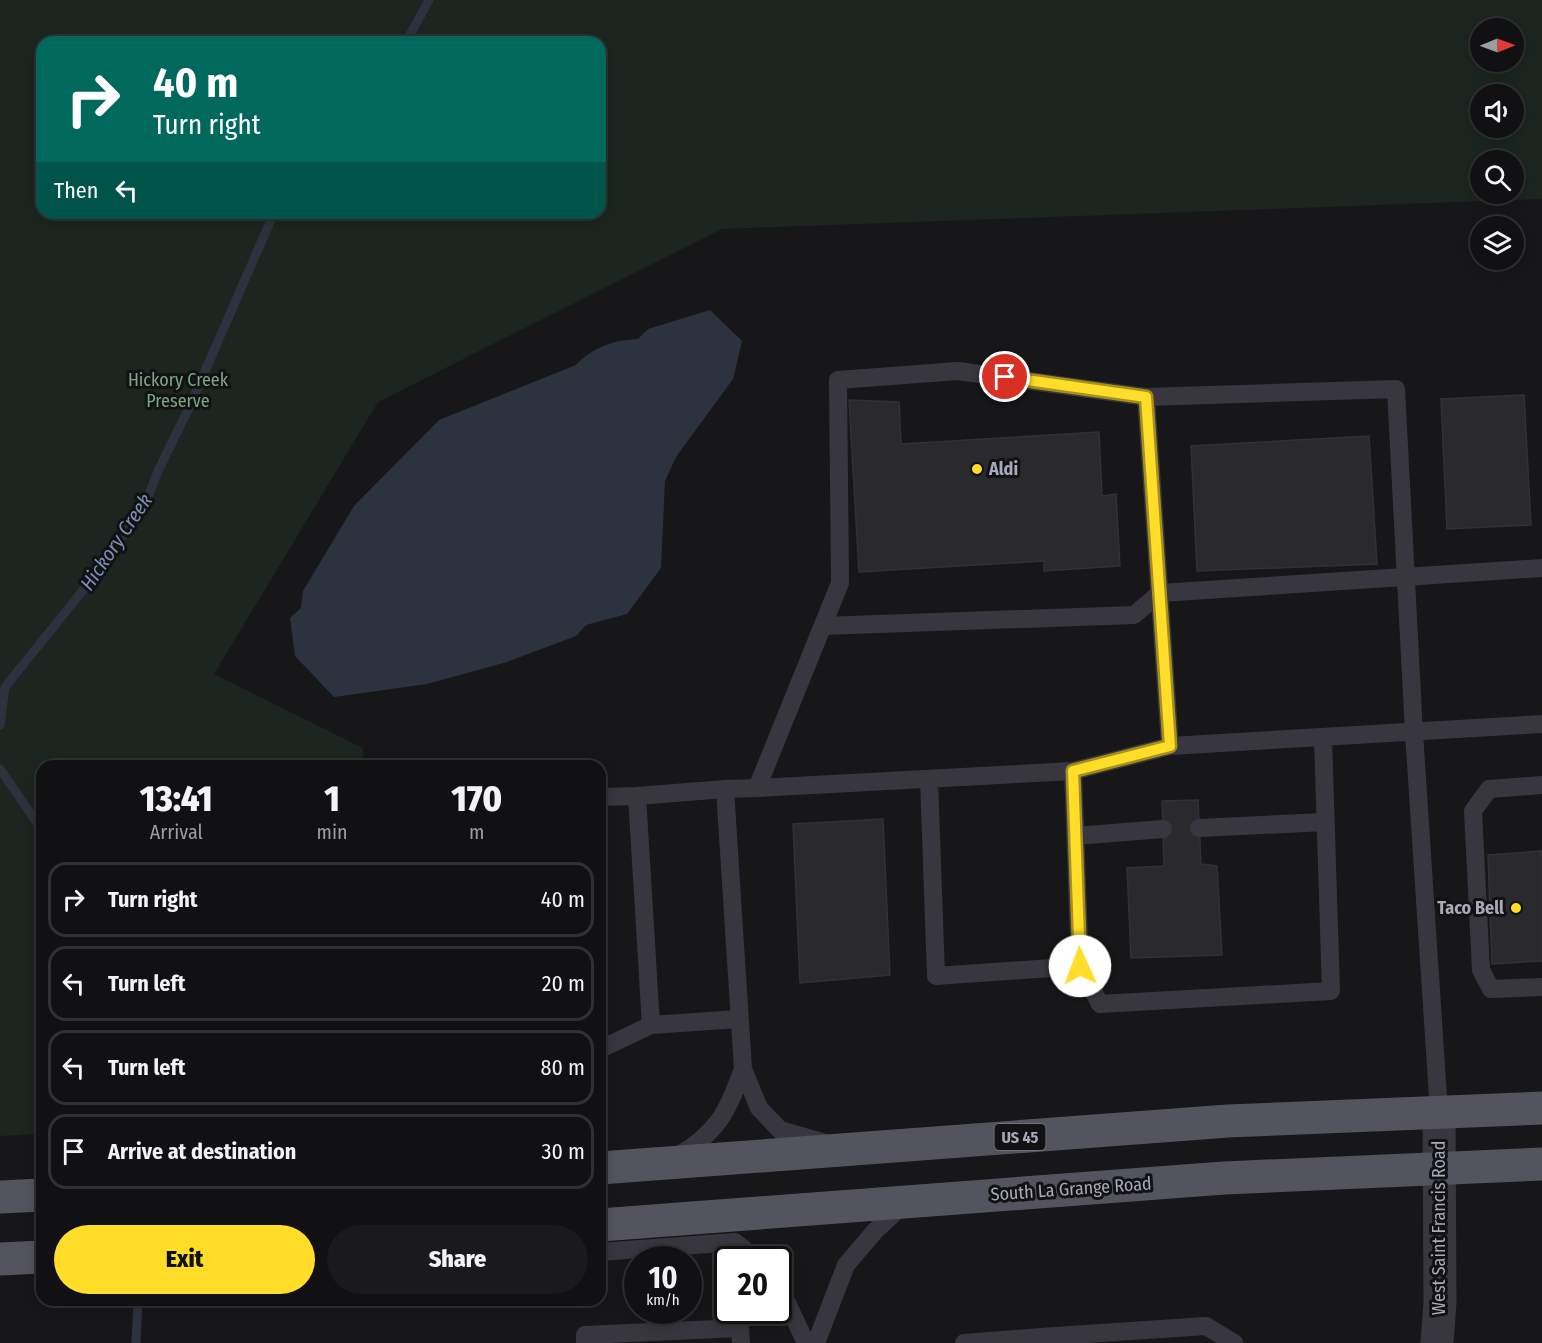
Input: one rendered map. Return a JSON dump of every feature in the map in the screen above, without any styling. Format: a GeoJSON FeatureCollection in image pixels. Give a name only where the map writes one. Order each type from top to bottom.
{"type":"FeatureCollection","features":[{"type":"Feature","properties":{"kind":"main road","name":"US 45"},"geometry":{"type":"LineString","coordinates":[[606,1168],[1227,1121],[1542,1107]]}},
{"type":"Feature","properties":{"kind":"main road","name":"South La Grange Road"},"geometry":{"type":"LineString","coordinates":[[606,1226],[1224,1178],[1542,1164]]}},
{"type":"Feature","properties":{"kind":"main road"},"geometry":{"type":"LineString","coordinates":[[0,1197],[36,1195]]}},
{"type":"Feature","properties":{"kind":"main road"},"geometry":{"type":"LineString","coordinates":[[0,1258],[36,1257]]}},
{"type":"Feature","properties":{"kind":"street","name":"West Saint Francis Road"},"geometry":{"type":"LineString","coordinates":[[1437,1343],[1440,1302],[1439,1112]]}},
{"type":"Feature","properties":{"kind":"lane"},"geometry":{"type":"LineString","coordinates":[[757,788],[840,583],[838,380],[958,371],[1146,397],[1396,389],[1414,733],[1439,1112]]}},
{"type":"Feature","properties":{"kind":"lane"},"geometry":{"type":"LineString","coordinates":[[1146,397],[1170,746]]}},
{"type":"Feature","properties":{"kind":"lane"},"geometry":{"type":"LineString","coordinates":[[823,626],[1134,615],[1160,593],[1542,568]]}},
{"type":"Feature","properties":{"kind":"lane"},"geometry":{"type":"LineString","coordinates":[[606,797],[1073,771],[1170,746],[1323,739],[1542,724]]}},
{"type":"Feature","properties":{"kind":"lane"},"geometry":{"type":"LineString","coordinates":[[1073,771],[1080,966],[1100,1004],[1331,991],[1323,739]]}},
{"type":"Feature","properties":{"kind":"lane"},"geometry":{"type":"LineString","coordinates":[[929,779],[936,976],[1080,966]]}},
{"type":"Feature","properties":{"kind":"lane"},"geometry":{"type":"LineString","coordinates":[[1542,785],[1489,789],[1473,812],[1481,970],[1491,989],[1542,987]]}},
{"type":"Feature","properties":{"kind":"lane"},"geometry":{"type":"LineString","coordinates":[[725,789],[743,1069],[759,1108],[780,1130],[848,1150]]}},
{"type":"Feature","properties":{"kind":"lane"},"geometry":{"type":"LineString","coordinates":[[637,796],[651,1025]]}},
{"type":"Feature","properties":{"kind":"lane"},"geometry":{"type":"LineString","coordinates":[[1199,828],[1326,822]]}},
{"type":"Feature","properties":{"kind":"lane"},"geometry":{"type":"LineString","coordinates":[[1075,836],[1163,829]]}},
{"type":"Feature","properties":{"kind":"lane"},"geometry":{"type":"LineString","coordinates":[[606,1046],[651,1025],[738,1018]]}},
{"type":"Feature","properties":{"kind":"lane"},"geometry":{"type":"LineString","coordinates":[[666,1163],[703,1141],[726,1112],[743,1069]]}},
{"type":"Feature","properties":{"kind":"lane"},"geometry":{"type":"LineString","coordinates":[[816,1343],[846,1265],[875,1231],[907,1202]]}},
{"type":"Feature","properties":{"kind":"lane"},"geometry":{"type":"LineString","coordinates":[[606,1252],[735,1242],[740,1246]]}},
{"type":"Feature","properties":{"kind":"lane"},"geometry":{"type":"LineString","coordinates":[[792,1314],[806,1343]]}},
{"type":"Feature","properties":{"kind":"lane"},"geometry":{"type":"LineString","coordinates":[[964,1343],[1046,1340],[1206,1326],[1234,1343]]}},
{"type":"Feature","properties":{"kind":"lane"},"geometry":{"type":"LineString","coordinates":[[585,1343],[585,1335],[740,1328],[741,1343]]}},
{"type":"Feature","properties":{"kind":"green space","name":"Hickory Creek Preserve"},"geometry":{"type":"Polygon","coordinates":[[[0,0],[1542,0],[1542,199],[1524,200],[1524,150],[1470,150],[1470,202],[722,229],[378,402],[214,674],[363,748],[364,760],[36,760],[36,1134],[0,1136],[0,0]]]}},
{"type":"Feature","properties":{"kind":"water"},"geometry":{"type":"Polygon","coordinates":[[[710,310],[742,341],[733,379],[676,457],[665,481],[661,568],[627,614],[586,625],[576,636],[507,662],[427,684],[334,697],[295,656],[290,618],[301,608],[303,591],[354,506],[439,420],[576,365],[589,353],[604,346],[638,339],[648,329],[710,310]]]}},
{"type":"Feature","properties":{"kind":"building"},"geometry":{"type":"Polygon","coordinates":[[[1524,395],[1531,525],[1447,529],[1441,399],[1524,395]]]}},
{"type":"Feature","properties":{"kind":"building","name":"Aldi"},"geometry":{"type":"Polygon","coordinates":[[[849,400],[899,402],[901,444],[1099,432],[1102,496],[1116,494],[1120,566],[1044,571],[1044,561],[859,572],[849,400]]]}},
{"type":"Feature","properties":{"kind":"building"},"geometry":{"type":"Polygon","coordinates":[[[1369,436],[1377,564],[1197,571],[1191,446],[1369,436]]]}},
{"type":"Feature","properties":{"kind":"building"},"geometry":{"type":"Polygon","coordinates":[[[1198,800],[1201,864],[1217,866],[1222,955],[1131,958],[1127,868],[1164,866],[1162,801],[1198,800]]]}},
{"type":"Feature","properties":{"kind":"building"},"geometry":{"type":"Polygon","coordinates":[[[883,819],[890,975],[800,983],[793,824],[883,819]]]}},
{"type":"Feature","properties":{"kind":"building","name":"Taco Bell"},"geometry":{"type":"Polygon","coordinates":[[[1542,851],[1542,961],[1492,964],[1488,855],[1542,851]]]}},
{"type":"Feature","properties":{"kind":"waterway","name":"Hickory Creek"},"geometry":{"type":"LineString","coordinates":[[409,36],[429,0]]}},
{"type":"Feature","properties":{"kind":"waterway","name":"Hickory Creek"},"geometry":{"type":"LineString","coordinates":[[0,725],[5,687],[92,579],[146,502],[271,219]]}},
{"type":"Feature","properties":{"kind":"waterway","name":"Hickory Creek"},"geometry":{"type":"LineString","coordinates":[[0,769],[36,821]]}},
{"type":"Feature","properties":{"kind":"waterway","name":"Hickory Creek"},"geometry":{"type":"LineString","coordinates":[[136,1343],[138,1306]]}},
{"type":"Feature","properties":{"kind":"place","name":"Aldi"},"geometry":{"type":"Point","coordinates":[977,469]}},
{"type":"Feature","properties":{"kind":"place","name":"Taco Bell"},"geometry":{"type":"Point","coordinates":[1516,908]}},
{"type":"Feature","properties":{"kind":"route"},"geometry":{"type":"LineString","coordinates":[[1005,377],[1146,397],[1170,746],[1073,771],[1080,966]]}}]}
